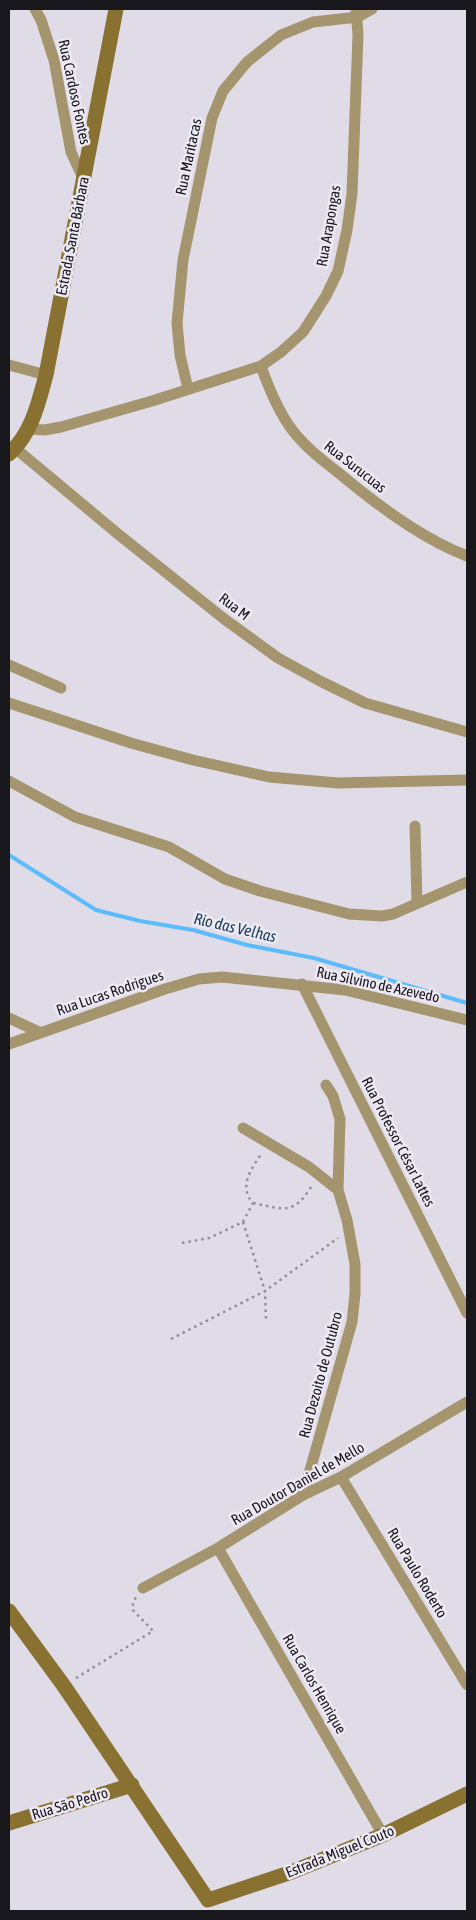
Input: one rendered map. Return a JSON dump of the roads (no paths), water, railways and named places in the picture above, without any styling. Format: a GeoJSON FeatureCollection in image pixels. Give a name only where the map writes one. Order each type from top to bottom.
{"type":"FeatureCollection","features":[{"type":"Feature","properties":{"kind":"street","name":"Rua Cardoso Fontes"},"geometry":{"type":"LineString","coordinates":[[35,9],[42,20],[54,60],[71,152],[84,180]]}},
{"type":"Feature","properties":{"kind":"street","name":"Estrada Santa Bárbara"},"geometry":{"type":"LineString","coordinates":[[12,451],[29,429],[46,375],[116,9]]}},
{"type":"Feature","properties":{"kind":"street"},"geometry":{"type":"LineString","coordinates":[[357,13],[372,9]]}},
{"type":"Feature","properties":{"kind":"street","name":"Rua Arapongas"},"geometry":{"type":"LineString","coordinates":[[29,429],[45,430],[61,427],[152,401],[261,366],[281,352],[303,332],[326,296],[338,271],[352,194],[357,13]]}},
{"type":"Feature","properties":{"kind":"street","name":"Rua Maritacas"},"geometry":{"type":"LineString","coordinates":[[188,389],[180,355],[177,323],[183,260],[212,118],[223,91],[247,62],[281,35],[313,22],[357,13]]}},
{"type":"Feature","properties":{"kind":"street"},"geometry":{"type":"LineString","coordinates":[[9,365],[46,375]]}},
{"type":"Feature","properties":{"kind":"street","name":"Rua Surucuas"},"geometry":{"type":"LineString","coordinates":[[261,366],[274,400],[289,426],[313,453],[368,498],[431,539],[467,556]]}},
{"type":"Feature","properties":{"kind":"street","name":"Rua M"},"geometry":{"type":"LineString","coordinates":[[12,451],[193,594],[278,658],[320,682],[365,702],[467,732]]}},
{"type":"Feature","properties":{"kind":"street"},"geometry":{"type":"LineString","coordinates":[[9,665],[61,688]]}},
{"type":"Feature","properties":{"kind":"street"},"geometry":{"type":"LineString","coordinates":[[9,702],[193,760],[269,777],[338,783],[467,780]]}},
{"type":"Feature","properties":{"kind":"street"},"geometry":{"type":"LineString","coordinates":[[9,781],[76,817],[169,847],[225,879],[260,891],[349,914],[370,916],[393,914],[467,882]]}},
{"type":"Feature","properties":{"kind":"street"},"geometry":{"type":"LineString","coordinates":[[415,826],[417,903]]}},
{"type":"Feature","properties":{"kind":"street","name":"Rua Silvino de Azevedo"},"geometry":{"type":"LineString","coordinates":[[222,976],[345,990],[467,1020]]}},
{"type":"Feature","properties":{"kind":"street","name":"Rua Lucas Rodrigues"},"geometry":{"type":"LineString","coordinates":[[9,1044],[166,989],[222,976]]}},
{"type":"Feature","properties":{"kind":"street","name":"Rua Professor César Lattes"},"geometry":{"type":"LineString","coordinates":[[302,984],[467,1313]]}},
{"type":"Feature","properties":{"kind":"street"},"geometry":{"type":"LineString","coordinates":[[9,1018],[39,1032]]}},
{"type":"Feature","properties":{"kind":"street","name":"Rua Dezoito de Outubro"},"geometry":{"type":"LineString","coordinates":[[303,1495],[352,1322],[355,1294],[355,1264],[350,1230],[338,1190],[340,1119],[333,1096],[326,1085]]}},
{"type":"Feature","properties":{"kind":"street"},"geometry":{"type":"LineString","coordinates":[[243,1128],[319,1174],[338,1190]]}},
{"type":"Feature","properties":{"kind":"street","name":"Rua Doutor Daniel de Mello"},"geometry":{"type":"LineString","coordinates":[[143,1588],[218,1548],[303,1495],[341,1477],[467,1402]]}},
{"type":"Feature","properties":{"kind":"street","name":"Rua Paulo Roderto"},"geometry":{"type":"LineString","coordinates":[[341,1477],[467,1685]]}},
{"type":"Feature","properties":{"kind":"street","name":"Rua Carlos Henrique"},"geometry":{"type":"LineString","coordinates":[[218,1548],[383,1835]]}},
{"type":"Feature","properties":{"kind":"street"},"geometry":{"type":"LineString","coordinates":[[9,1610],[132,1785],[210,1906]]}},
{"type":"Feature","properties":{"kind":"street","name":"Rua São Pedro"},"geometry":{"type":"LineString","coordinates":[[9,1823],[132,1785]]}},
{"type":"Feature","properties":{"kind":"street","name":"Estrada Miguel Couto"},"geometry":{"type":"LineString","coordinates":[[210,1906],[383,1835],[467,1794]]}},
{"type":"Feature","properties":{"kind":"waterway","name":"Rio das Velhas"},"geometry":{"type":"LineString","coordinates":[[9,855],[96,910],[140,921],[193,930],[247,945],[314,958],[467,1003]]}}]}
